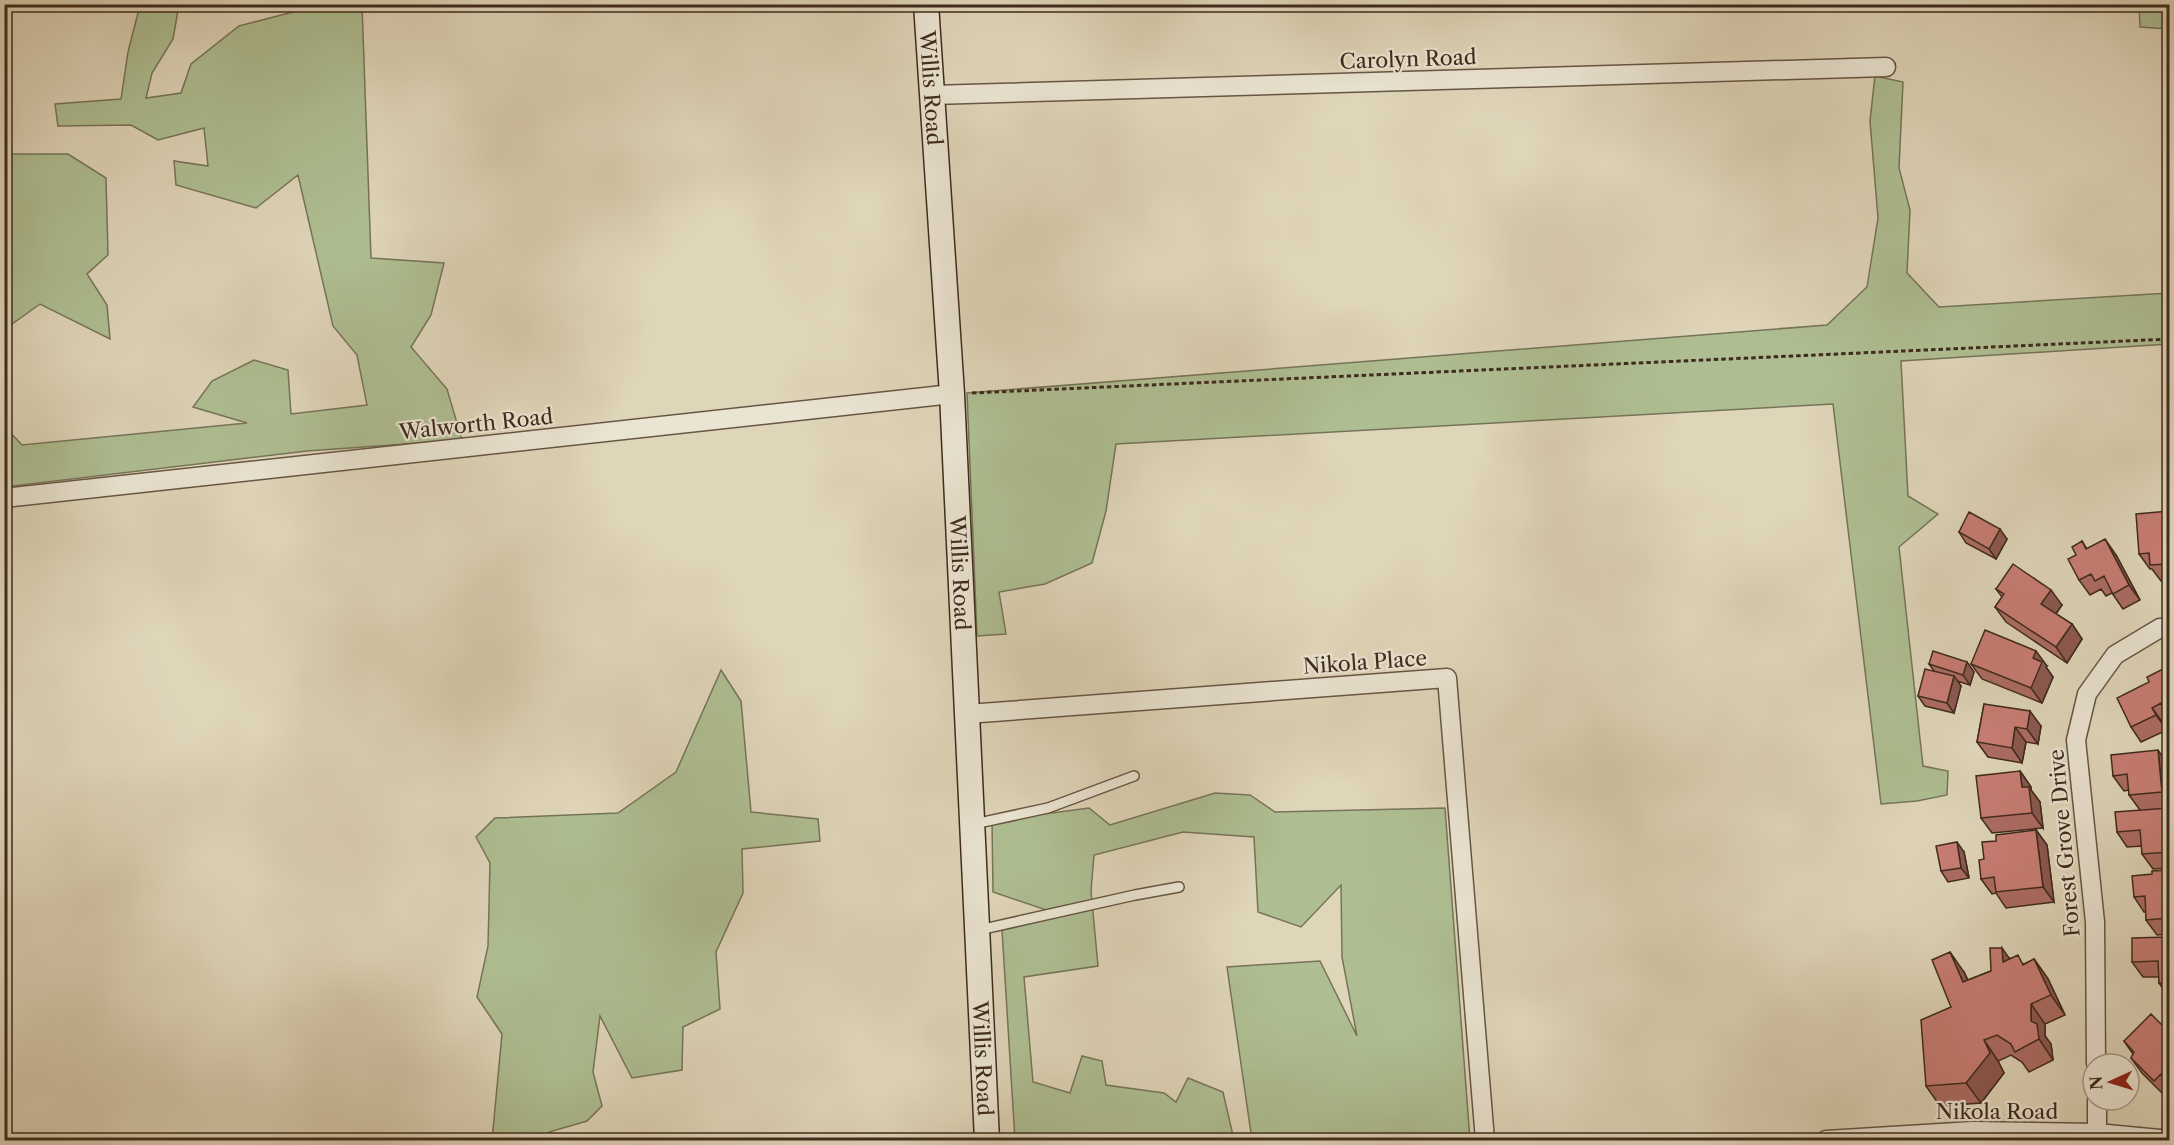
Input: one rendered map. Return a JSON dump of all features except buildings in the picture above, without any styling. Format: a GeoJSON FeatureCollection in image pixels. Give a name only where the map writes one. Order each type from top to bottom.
{"type":"FeatureCollection","features":[{"type":"Feature","properties":{"kind":"street","name":"Willis Road"},"geometry":{"type":"LineString","coordinates":[[926,4],[952,394],[987,1140]]}},
{"type":"Feature","properties":{"kind":"street","name":"Carolyn Road"},"geometry":{"type":"LineString","coordinates":[[932,95],[1886,67]]}},
{"type":"Feature","properties":{"kind":"street","name":"Walworth Road"},"geometry":{"type":"LineString","coordinates":[[4,498],[952,394]]}},
{"type":"Feature","properties":{"kind":"street","name":"Forest Grove Drive"},"geometry":{"type":"LineString","coordinates":[[2096,1052],[2096,922],[2076,740],[2087,694],[2115,655],[2160,628],[2169,628]]}},
{"type":"Feature","properties":{"kind":"street","name":"Nikola Place"},"geometry":{"type":"LineString","coordinates":[[967,714],[1447,678],[1485,1140]]}},
{"type":"Feature","properties":{"kind":"street"},"geometry":{"type":"LineString","coordinates":[[2097,1112],[2097,1137]]}},
{"type":"Feature","properties":{"kind":"street","name":"Nikola Road"},"geometry":{"type":"LineString","coordinates":[[1826,1140],[1973,1131],[2169,1140]]}},
{"type":"Feature","properties":{"kind":"lane"},"geometry":{"type":"LineString","coordinates":[[972,824],[1048,808],[1134,776]]}},
{"type":"Feature","properties":{"kind":"lane"},"geometry":{"type":"LineString","coordinates":[[977,930],[1135,894],[1179,888]]}},
{"type":"Feature","properties":{"kind":"path"},"geometry":{"type":"LineString","coordinates":[[952,394],[2169,339]]}},
{"type":"Feature","properties":{"kind":"green space"},"geometry":{"type":"Polygon","coordinates":[[[140,5],[179,5],[173,39],[152,73],[146,98],[181,93],[191,64],[239,26],[293,12],[292,5],[362,5],[371,258],[444,263],[431,315],[411,347],[447,389],[462,440],[307,451],[5,487],[4,426],[22,445],[247,423],[193,407],[212,381],[254,360],[288,370],[291,414],[367,405],[357,355],[333,326],[298,175],[256,208],[176,185],[174,161],[208,166],[204,128],[158,140],[131,125],[58,126],[55,104],[121,99],[128,52],[140,5]]]}},
{"type":"Feature","properties":{"kind":"green space"},"geometry":{"type":"Polygon","coordinates":[[[2139,5],[2169,5],[2169,29],[2140,27],[2139,5]]]}},
{"type":"Feature","properties":{"kind":"green space"},"geometry":{"type":"Polygon","coordinates":[[[1875,76],[1903,82],[1899,168],[1910,210],[1907,273],[1939,307],[2169,293],[2169,344],[1901,361],[1908,496],[1938,514],[1899,547],[1923,766],[1948,771],[1947,795],[1917,801],[1881,804],[1833,404],[1116,444],[1106,511],[1092,563],[1045,584],[999,592],[1006,634],[977,636],[967,393],[1827,325],[1867,287],[1878,218],[1870,121],[1875,76]]]}},
{"type":"Feature","properties":{"kind":"green space"},"geometry":{"type":"Polygon","coordinates":[[[5,154],[68,154],[106,178],[108,255],[87,274],[107,305],[110,339],[40,304],[5,329],[5,154]]]}},
{"type":"Feature","properties":{"kind":"green space"},"geometry":{"type":"Polygon","coordinates":[[[721,670],[741,701],[751,812],[818,819],[820,841],[742,849],[743,893],[716,952],[720,1009],[683,1027],[682,1070],[632,1078],[600,1016],[593,1072],[602,1106],[587,1121],[549,1132],[547,1140],[492,1140],[502,1034],[477,997],[488,946],[490,863],[476,837],[495,818],[618,813],[676,772],[721,670]]]}},
{"type":"Feature","properties":{"kind":"green space"},"geometry":{"type":"Polygon","coordinates":[[[1215,793],[1250,795],[1275,812],[1445,808],[1470,1140],[1252,1140],[1227,967],[1320,961],[1357,1036],[1342,957],[1341,885],[1301,927],[1258,912],[1254,837],[1183,832],[1094,855],[1091,891],[1098,966],[1024,977],[1033,1082],[1070,1093],[1082,1056],[1102,1061],[1106,1085],[1164,1093],[1176,1102],[1188,1078],[1223,1092],[1234,1140],[1015,1140],[1002,930],[1058,914],[993,892],[992,821],[1089,808],[1110,825],[1215,793]]]}}]}
